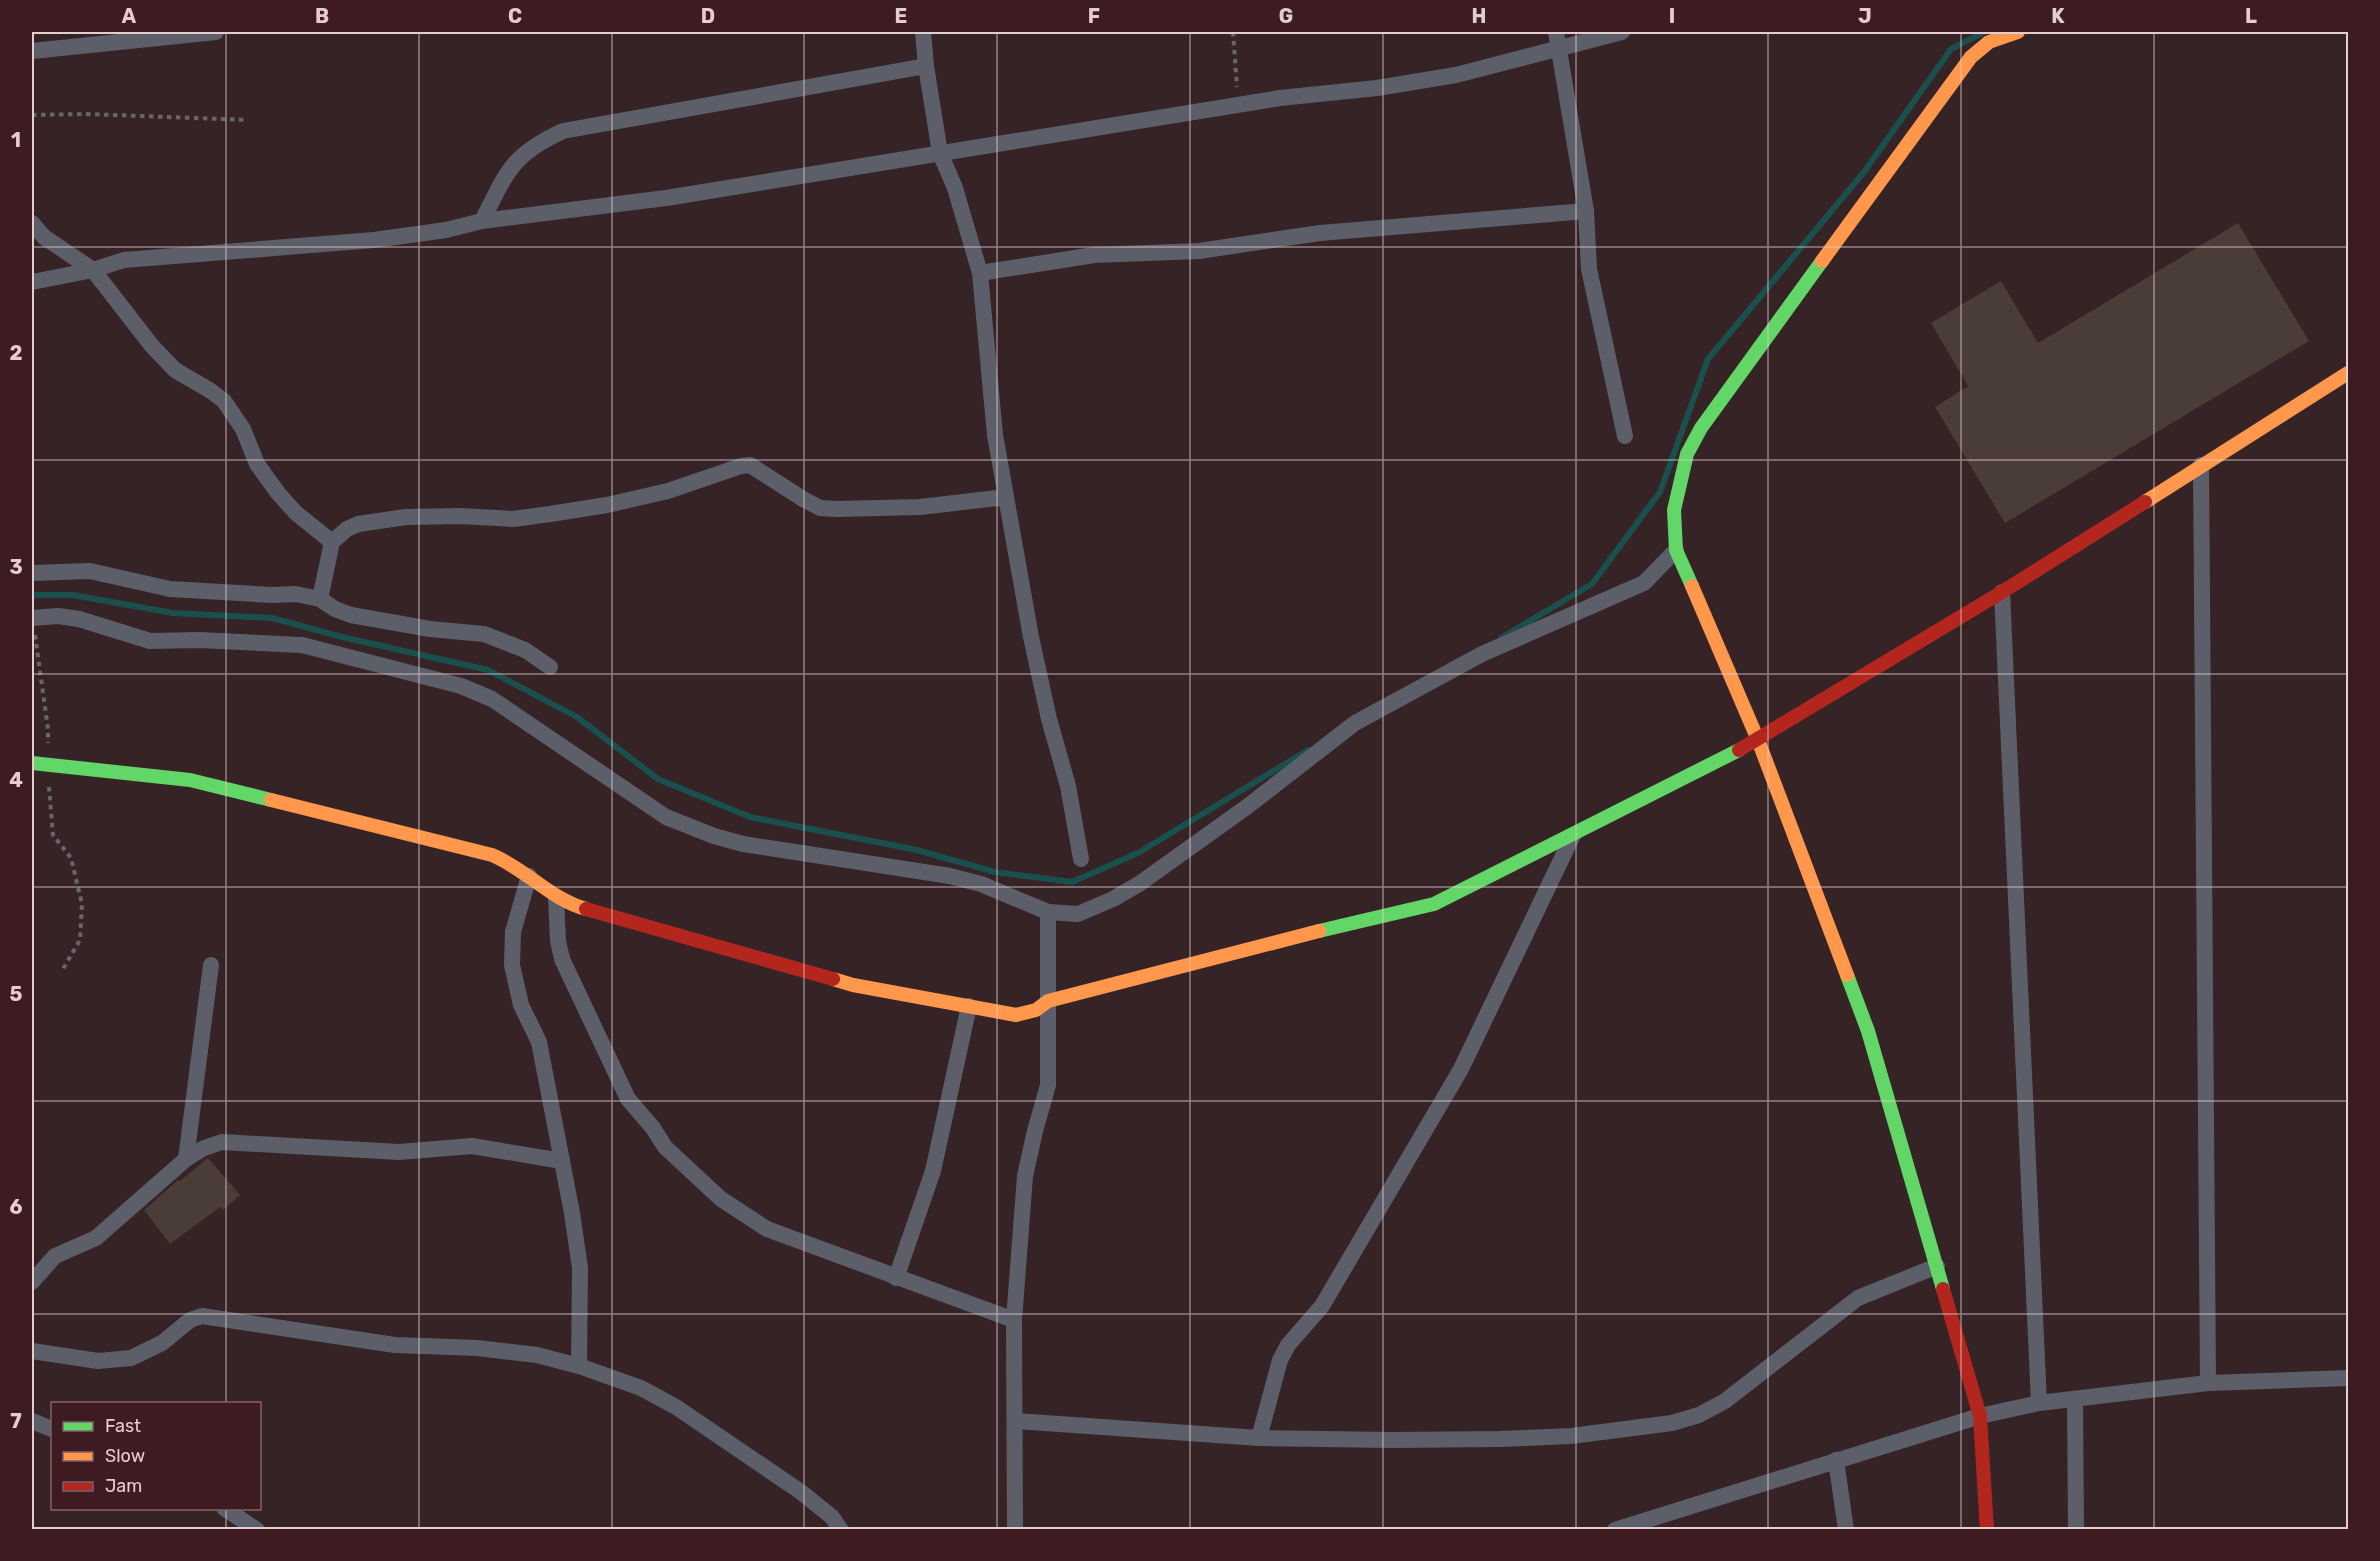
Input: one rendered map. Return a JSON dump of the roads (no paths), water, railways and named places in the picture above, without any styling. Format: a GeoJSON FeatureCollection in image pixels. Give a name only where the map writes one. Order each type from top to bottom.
{"type":"FeatureCollection","features":[{"type":"Feature","properties":{"kind":"street"},"geometry":{"type":"LineString","coordinates":[[32,51],[216,32]]}},
{"type":"Feature","properties":{"kind":"street"},"geometry":{"type":"LineString","coordinates":[[923,32],[940,153],[954,188],[980,273],[995,435],[1031,637],[1049,719],[1068,786],[1081,859]]}},
{"type":"Feature","properties":{"kind":"street"},"geometry":{"type":"LineString","coordinates":[[1556,32],[1586,211],[1589,269],[1624,436]]}},
{"type":"Feature","properties":{"kind":"street"},"geometry":{"type":"LineString","coordinates":[[32,282],[93,270],[124,260],[374,240],[446,230],[482,221],[666,198],[1280,98],[1377,88],[1456,75],[1622,32]]}},
{"type":"Feature","properties":{"kind":"street"},"geometry":{"type":"LineString","coordinates":[[1987,1530],[1980,1416],[1869,1031],[1758,741],[1676,550],[1674,510],[1687,454],[1701,428],[1971,57],[1989,42],[2018,32]]}},
{"type":"Feature","properties":{"kind":"street"},"geometry":{"type":"LineString","coordinates":[[482,221],[508,170],[524,153],[541,141],[563,131],[926,66]]}},
{"type":"Feature","properties":{"kind":"street"},"geometry":{"type":"LineString","coordinates":[[980,273],[1094,255],[1199,251],[1320,233],[1586,211]]}},
{"type":"Feature","properties":{"kind":"street"},"geometry":{"type":"LineString","coordinates":[[32,223],[44,237],[93,270],[152,346],[175,370],[224,401],[243,429],[257,464],[278,493],[296,513],[332,542]]}},
{"type":"Feature","properties":{"kind":"street"},"geometry":{"type":"LineString","coordinates":[[32,763],[190,780],[497,857],[529,876],[556,897],[573,905],[853,985],[1016,1015],[1036,1010],[1048,1001],[1236,951],[1434,904],[1574,836],[1758,741],[2002,592],[2349,373]]}},
{"type":"Feature","properties":{"kind":"street"},"geometry":{"type":"LineString","coordinates":[[320,599],[332,542],[347,529],[358,524],[406,517],[460,516],[513,519],[550,514],[607,505],[668,491],[741,466],[750,465],[820,508],[920,507],[1006,497]]}},
{"type":"Feature","properties":{"kind":"street"},"geometry":{"type":"LineString","coordinates":[[2201,465],[2208,1383]]}},
{"type":"Feature","properties":{"kind":"street"},"geometry":{"type":"LineString","coordinates":[[32,618],[58,616],[79,619],[150,640],[210,640],[302,645],[461,686],[492,699],[666,817],[714,836],[743,844],[950,876],[981,884],[1048,912],[1078,914],[1113,899],[1139,884],[1248,806],[1355,723],[1482,654],[1644,583],[1676,550]]}},
{"type":"Feature","properties":{"kind":"street"},"geometry":{"type":"LineString","coordinates":[[32,573],[90,571],[170,589],[272,595],[296,594],[320,599],[335,609],[351,615],[430,629],[484,634],[525,650],[550,667]]}},
{"type":"Feature","properties":{"kind":"street"},"geometry":{"type":"LineString","coordinates":[[2002,592],[2039,1403]]}},
{"type":"Feature","properties":{"kind":"street"},"geometry":{"type":"LineString","coordinates":[[1258,1438],[1280,1360],[1288,1345],[1328,1297],[1461,1069],[1574,836]]}},
{"type":"Feature","properties":{"kind":"street"},"geometry":{"type":"LineString","coordinates":[[529,876],[513,932],[512,965],[521,1005],[539,1042],[572,1213],[580,1268],[579,1365]]}},
{"type":"Feature","properties":{"kind":"street"},"geometry":{"type":"LineString","coordinates":[[556,897],[558,940],[562,959],[628,1099],[665,1146],[721,1199],[767,1229],[1014,1320]]}},
{"type":"Feature","properties":{"kind":"street"},"geometry":{"type":"LineString","coordinates":[[1015,1530],[1014,1320],[1025,1176],[1048,1085],[1048,912]]}},
{"type":"Feature","properties":{"kind":"street"},"geometry":{"type":"LineString","coordinates":[[186,1159],[211,965]]}},
{"type":"Feature","properties":{"kind":"street"},"geometry":{"type":"LineString","coordinates":[[896,1278],[933,1171],[969,1006]]}},
{"type":"Feature","properties":{"kind":"street"},"geometry":{"type":"LineString","coordinates":[[32,1282],[55,1256],[96,1238],[186,1159],[204,1148],[222,1142],[399,1152],[472,1146],[562,1161]]}},
{"type":"Feature","properties":{"kind":"street"},"geometry":{"type":"LineString","coordinates":[[1016,1421],[1258,1438],[1500,1439],[1571,1436],[1672,1423],[1699,1415],[1725,1401],[1858,1298],[1937,1266]]}},
{"type":"Feature","properties":{"kind":"street"},"geometry":{"type":"LineString","coordinates":[[32,1351],[98,1361],[131,1358],[162,1343],[190,1320],[202,1316],[395,1346],[477,1348],[537,1355],[579,1365],[641,1388],[676,1407],[801,1492],[832,1517],[841,1530]]}},
{"type":"Feature","properties":{"kind":"street"},"geometry":{"type":"LineString","coordinates":[[1615,1530],[1980,1416],[2039,1403],[2208,1383],[2349,1378]]}},
{"type":"Feature","properties":{"kind":"street"},"geometry":{"type":"LineString","coordinates":[[2075,1398],[2076,1530]]}},
{"type":"Feature","properties":{"kind":"street"},"geometry":{"type":"LineString","coordinates":[[32,1420],[51,1429]]}},
{"type":"Feature","properties":{"kind":"street"},"geometry":{"type":"LineString","coordinates":[[1836,1460],[1846,1530]]}},
{"type":"Feature","properties":{"kind":"street"},"geometry":{"type":"LineString","coordinates":[[226,1510],[257,1530]]}},
{"type":"Feature","properties":{"kind":"waterway"},"geometry":{"type":"LineString","coordinates":[[1501,638],[1592,584],[1660,492],[1708,359],[1864,172],[1951,49],[1984,32]]}},
{"type":"Feature","properties":{"kind":"waterway"},"geometry":{"type":"LineString","coordinates":[[32,595],[73,595],[173,613],[272,618],[342,637],[488,670],[577,717],[658,779],[750,817],[917,850],[995,872],[1072,882],[1138,853],[1308,750]]}}]}
